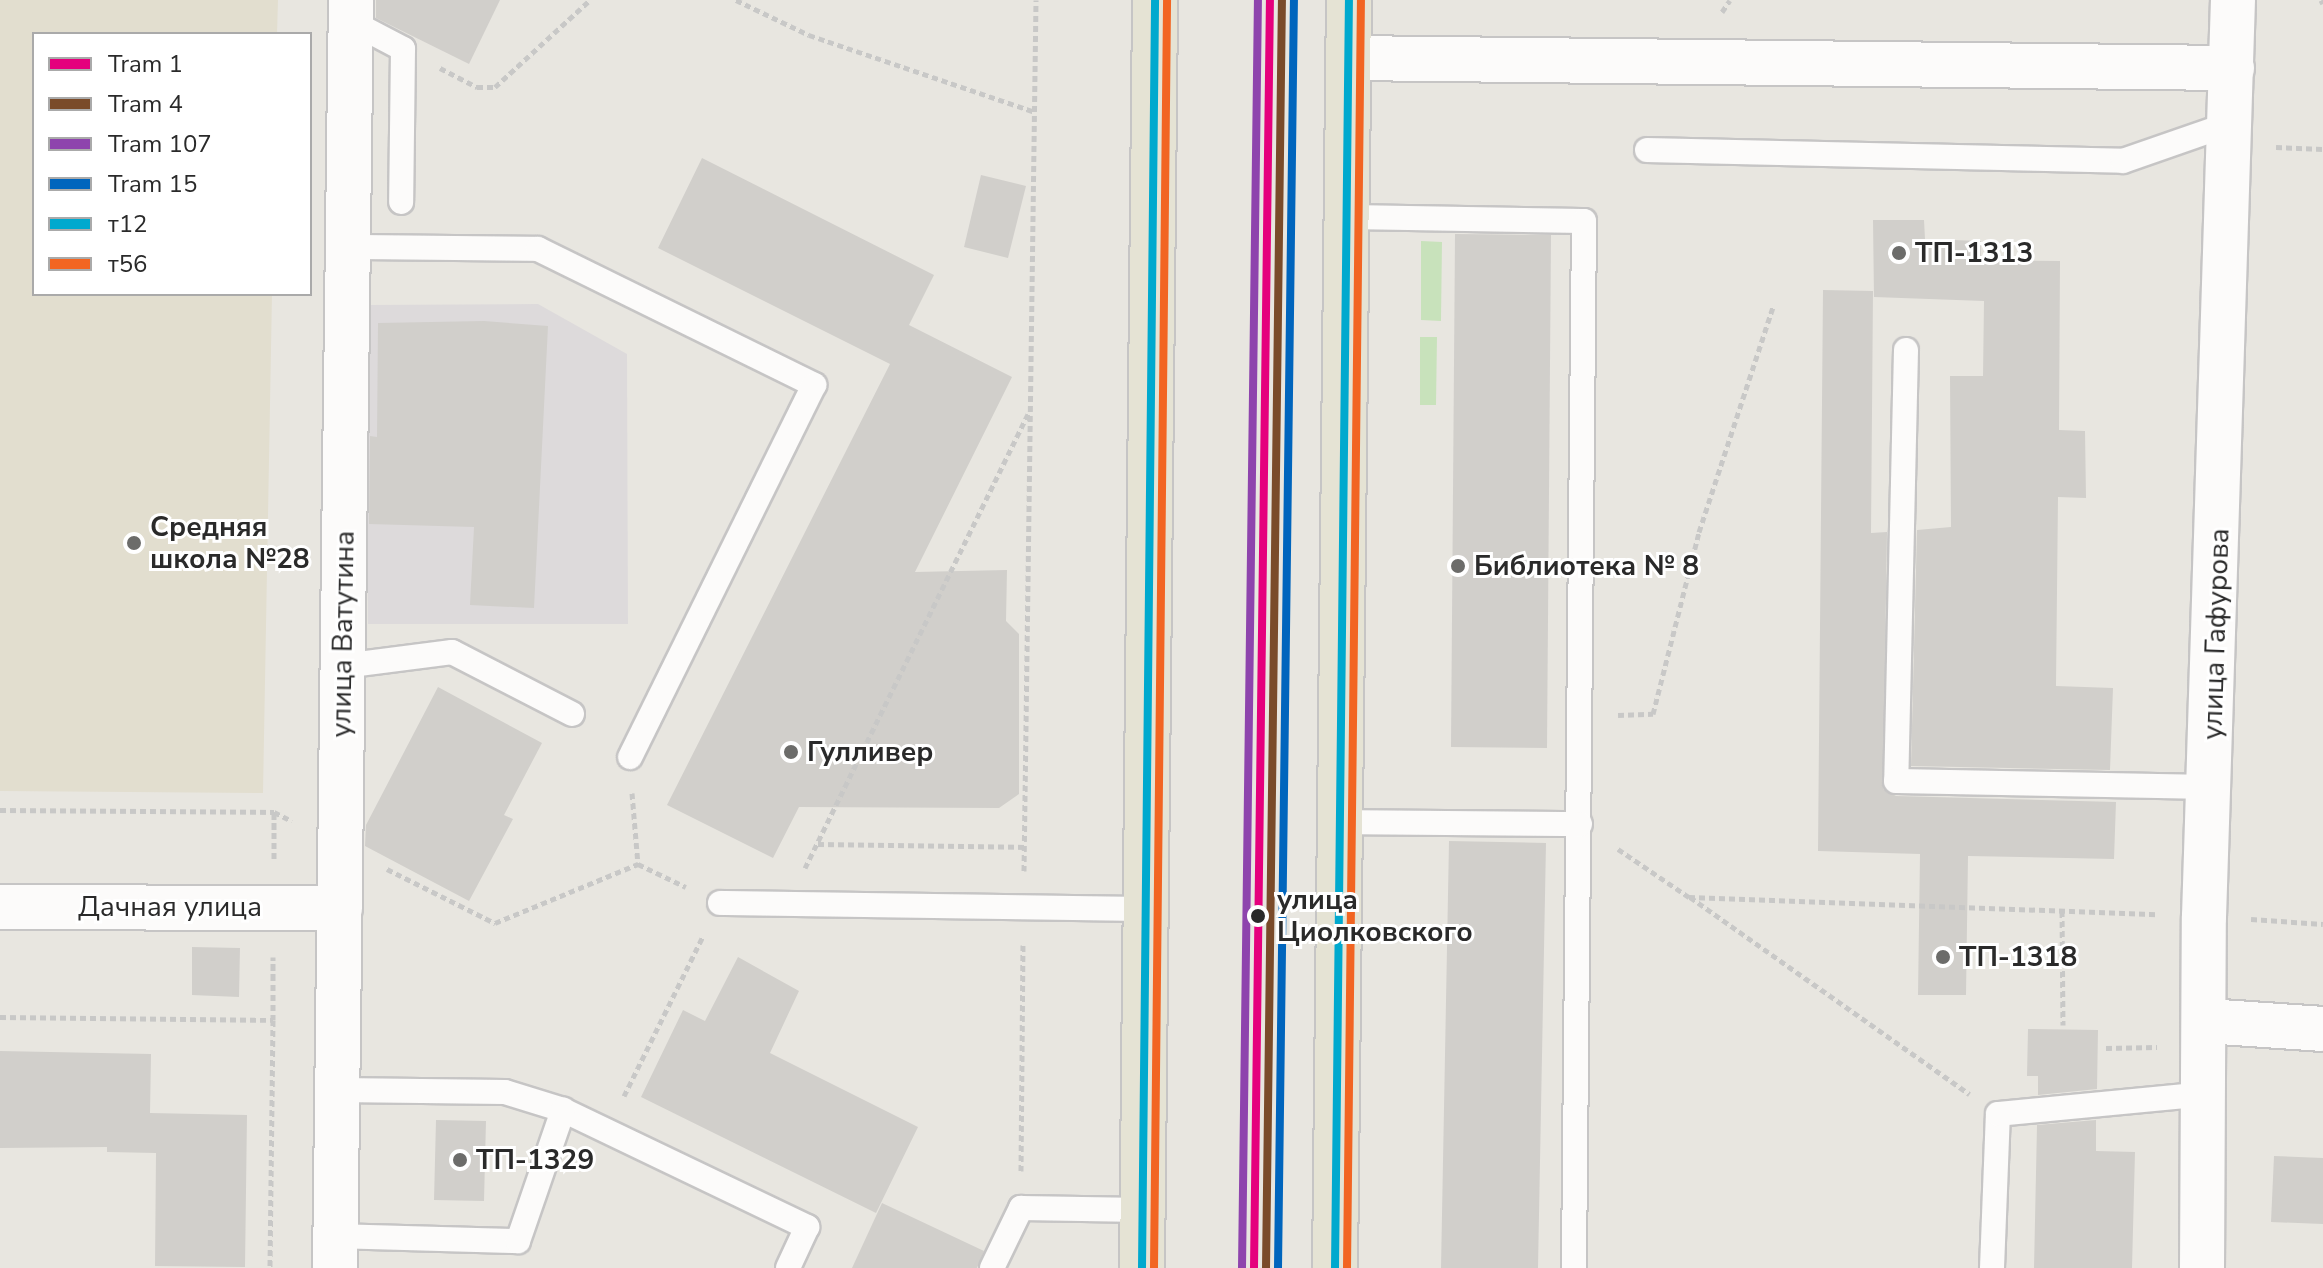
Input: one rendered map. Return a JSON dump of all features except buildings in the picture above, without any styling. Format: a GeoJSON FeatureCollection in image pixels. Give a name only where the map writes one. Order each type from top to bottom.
{"type":"FeatureCollection","features":[{"type":"Feature","properties":{"kind":"main road"},"geometry":{"type":"LineString","coordinates":[[1142,1268],[1155,0]]}},
{"type":"Feature","properties":{"kind":"main road"},"geometry":{"type":"LineString","coordinates":[[1335,1268],[1349,0]]}},
{"type":"Feature","properties":{"kind":"street","name":"улица Гафурова"},"geometry":{"type":"LineString","coordinates":[[2202,1268],[2207,1094],[2204,917],[2211,787],[2232,123],[2233,0]]}},
{"type":"Feature","properties":{"kind":"street","name":"улица Ватутина"},"geometry":{"type":"LineString","coordinates":[[336,1252],[350,11]]}},
{"type":"Feature","properties":{"kind":"street"},"geometry":{"type":"LineString","coordinates":[[1348,58],[2232,68]]}},
{"type":"Feature","properties":{"kind":"street","name":"Дачная улица"},"geometry":{"type":"LineString","coordinates":[[0,907],[340,908]]}},
{"type":"Feature","properties":{"kind":"street"},"geometry":{"type":"LineString","coordinates":[[2206,1021],[2323,1029]]}},
{"type":"Feature","properties":{"kind":"lane"},"geometry":{"type":"LineString","coordinates":[[350,11],[403,49],[401,202]]}},
{"type":"Feature","properties":{"kind":"lane"},"geometry":{"type":"LineString","coordinates":[[1647,150],[2123,161],[2232,123]]}},
{"type":"Feature","properties":{"kind":"lane"},"geometry":{"type":"LineString","coordinates":[[1348,217],[1584,221],[1574,1268]]}},
{"type":"Feature","properties":{"kind":"lane"},"geometry":{"type":"LineString","coordinates":[[348,247],[538,249],[814,385],[630,757]]}},
{"type":"Feature","properties":{"kind":"lane"},"geometry":{"type":"LineString","coordinates":[[1906,350],[1896,781],[2211,787]]}},
{"type":"Feature","properties":{"kind":"lane"},"geometry":{"type":"LineString","coordinates":[[343,666],[452,652],[572,714]]}},
{"type":"Feature","properties":{"kind":"lane"},"geometry":{"type":"LineString","coordinates":[[1341,822],[1580,824]]}},
{"type":"Feature","properties":{"kind":"lane"},"geometry":{"type":"LineString","coordinates":[[720,903],[1148,909]]}},
{"type":"Feature","properties":{"kind":"lane"},"geometry":{"type":"LineString","coordinates":[[338,1090],[505,1092],[563,1110],[807,1227],[788,1268]]}},
{"type":"Feature","properties":{"kind":"lane"},"geometry":{"type":"LineString","coordinates":[[1992,1268],[1998,1114],[2207,1094]]}},
{"type":"Feature","properties":{"kind":"lane"},"geometry":{"type":"LineString","coordinates":[[336,1252],[518,1241],[563,1110]]}},
{"type":"Feature","properties":{"kind":"lane"},"geometry":{"type":"LineString","coordinates":[[992,1268],[1021,1208],[1143,1210]]}},
{"type":"Feature","properties":{"kind":"path"},"geometry":{"type":"LineString","coordinates":[[403,49],[477,87],[495,87],[590,0]]}},
{"type":"Feature","properties":{"kind":"path"},"geometry":{"type":"LineString","coordinates":[[736,0],[809,35],[1035,112]]}},
{"type":"Feature","properties":{"kind":"path"},"geometry":{"type":"LineString","coordinates":[[1021,1208],[1036,0]]}},
{"type":"Feature","properties":{"kind":"path"},"geometry":{"type":"LineString","coordinates":[[1581,717],[1653,714],[1699,532],[1773,307]]}},
{"type":"Feature","properties":{"kind":"path"},"geometry":{"type":"LineString","coordinates":[[787,904],[1031,409]]}},
{"type":"Feature","properties":{"kind":"path"},"geometry":{"type":"LineString","coordinates":[[630,757],[638,864]]}},
{"type":"Feature","properties":{"kind":"path"},"geometry":{"type":"LineString","coordinates":[[0,810],[274,812],[495,923],[638,864],[720,903],[608,1129]]}},
{"type":"Feature","properties":{"kind":"path"},"geometry":{"type":"LineString","coordinates":[[1580,824],[1998,1114]]}},
{"type":"Feature","properties":{"kind":"path"},"geometry":{"type":"LineString","coordinates":[[817,844],[1025,847]]}},
{"type":"Feature","properties":{"kind":"path"},"geometry":{"type":"LineString","coordinates":[[1689,897],[2323,924]]}},
{"type":"Feature","properties":{"kind":"path"},"geometry":{"type":"LineString","coordinates":[[2062,911],[2063,1025]]}},
{"type":"Feature","properties":{"kind":"path"},"geometry":{"type":"LineString","coordinates":[[0,1017],[273,1020],[270,1268]]}},
{"type":"Feature","properties":{"kind":"shaded area","name":"Средняя школа №28"},"geometry":{"type":"Polygon","coordinates":[[[0,0],[278,0],[277,32],[32,32],[32,296],[272,296],[263,793],[0,791],[0,0]]]}},
{"type":"Feature","properties":{"kind":"shaded area"},"geometry":{"type":"Polygon","coordinates":[[[538,304],[627,354],[628,624],[368,624],[366,305],[538,304]]]}},
{"type":"Feature","properties":{"kind":"green space"},"geometry":{"type":"Polygon","coordinates":[[[1421,241],[1442,242],[1441,321],[1421,320],[1421,241]]]}},
{"type":"Feature","properties":{"kind":"green space"},"geometry":{"type":"Polygon","coordinates":[[[1420,337],[1437,337],[1436,405],[1420,405],[1420,337]]]}},
{"type":"Feature","properties":{"kind":"tram line","name":"107"},"geometry":{"type":"LineString","coordinates":[[1242,1268],[1258,0]]}},
{"type":"Feature","properties":{"kind":"tram line","name":"1"},"geometry":{"type":"LineString","coordinates":[[1254,1268],[1270,0]]}},
{"type":"Feature","properties":{"kind":"tram line","name":"4"},"geometry":{"type":"LineString","coordinates":[[1266,1268],[1282,0]]}},
{"type":"Feature","properties":{"kind":"tram line","name":"15"},"geometry":{"type":"LineString","coordinates":[[1278,1268],[1294,0]]}},
{"type":"Feature","properties":{"kind":"transit line","name":"т12"},"geometry":{"type":"LineString","coordinates":[[1142,1268],[1155,0]]}},
{"type":"Feature","properties":{"kind":"transit line","name":"т56"},"geometry":{"type":"LineString","coordinates":[[1154,1268],[1167,0]]}},
{"type":"Feature","properties":{"kind":"transit line","name":"т12"},"geometry":{"type":"LineString","coordinates":[[1335,1268],[1349,0]]}},
{"type":"Feature","properties":{"kind":"transit line","name":"т56"},"geometry":{"type":"LineString","coordinates":[[1347,1268],[1361,0]]}},
{"type":"Feature","properties":{"kind":"place","name":"ТП-1313"},"geometry":{"type":"Point","coordinates":[1899,253]}},
{"type":"Feature","properties":{"kind":"place","name":"Средняя школа №28"},"geometry":{"type":"Point","coordinates":[134,543]}},
{"type":"Feature","properties":{"kind":"place","name":"Библиотека № 8"},"geometry":{"type":"Point","coordinates":[1458,566]}},
{"type":"Feature","properties":{"kind":"place","name":"Гулливер"},"geometry":{"type":"Point","coordinates":[791,752]}},
{"type":"Feature","properties":{"kind":"place","name":"улица Циолковского"},"geometry":{"type":"Point","coordinates":[1258,916]}},
{"type":"Feature","properties":{"kind":"place","name":"ТП-1318"},"geometry":{"type":"Point","coordinates":[1943,957]}},
{"type":"Feature","properties":{"kind":"place","name":"ТП-1329"},"geometry":{"type":"Point","coordinates":[460,1160]}}]}
